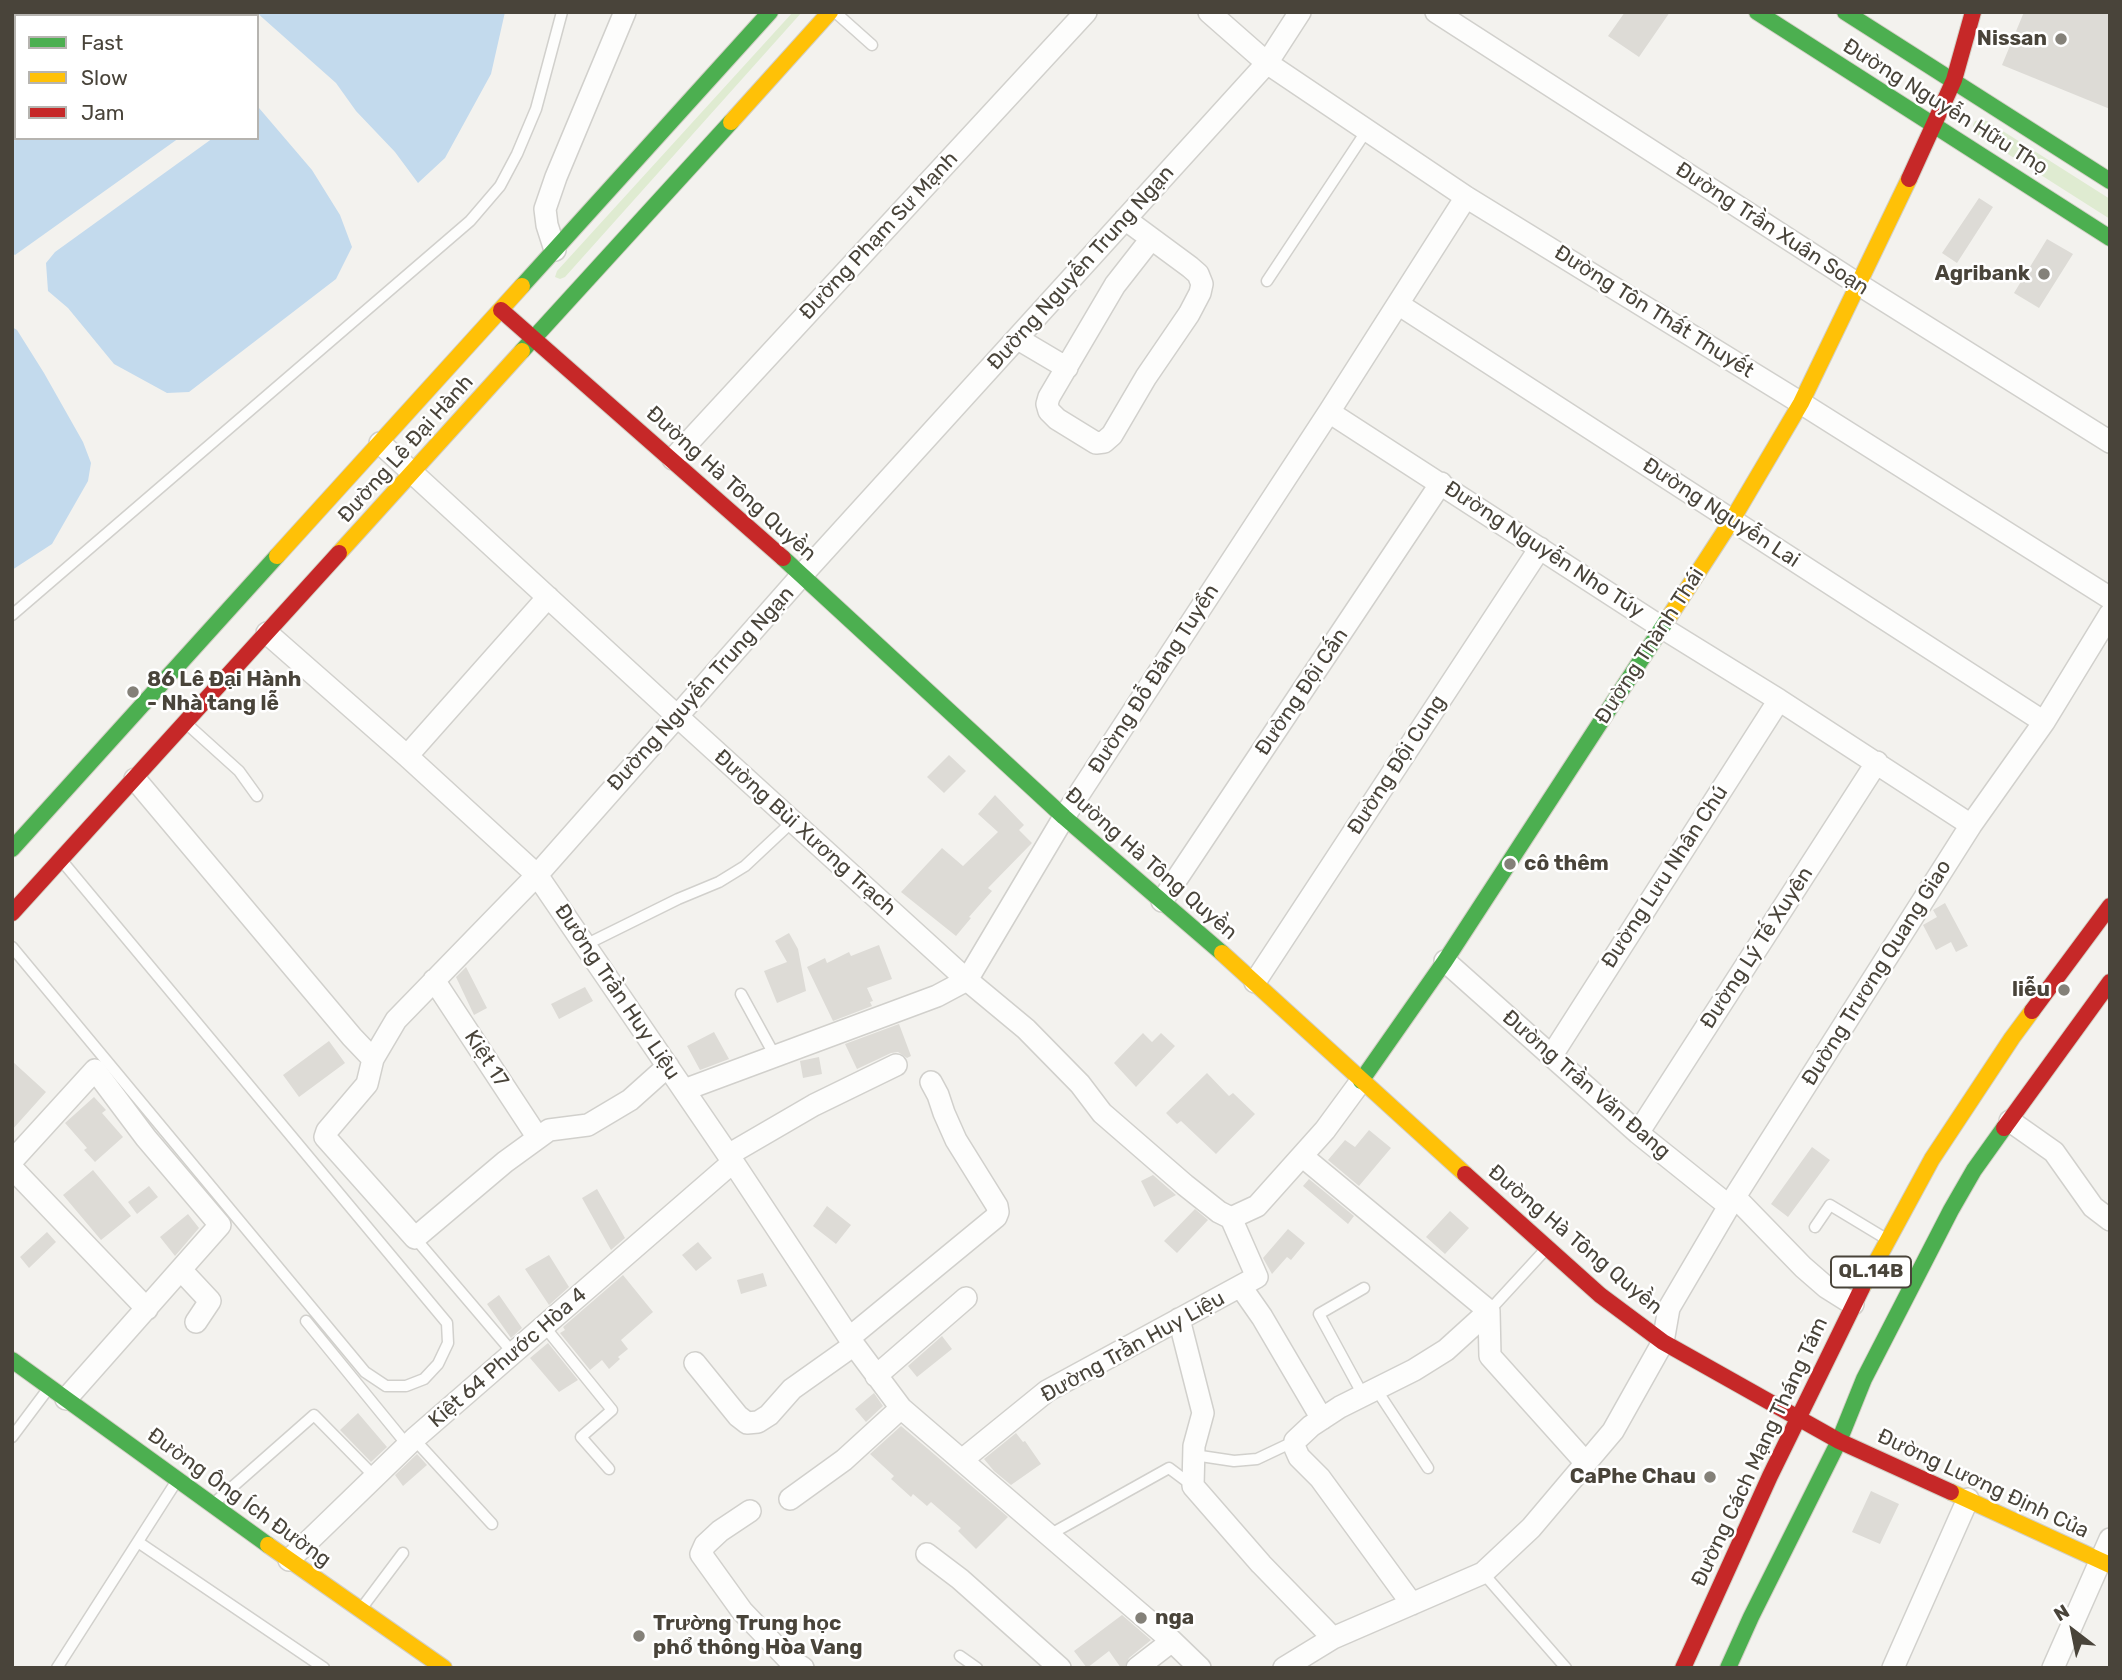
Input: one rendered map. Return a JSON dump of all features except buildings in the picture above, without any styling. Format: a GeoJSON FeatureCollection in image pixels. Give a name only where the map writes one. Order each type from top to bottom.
{"type":"FeatureCollection","features":[{"type":"Feature","properties":{"kind":"main road","name":"Đường Lê Đại Hành"},"geometry":{"type":"LineString","coordinates":[[12,849],[771,12]]}},
{"type":"Feature","properties":{"kind":"main road","name":"Đường Lê Đại Hành"},"geometry":{"type":"LineString","coordinates":[[12,913],[830,12]]}},
{"type":"Feature","properties":{"kind":"main road","name":"Đường Nguyễn Hữu Thọ"},"geometry":{"type":"LineString","coordinates":[[1757,12],[2110,238]]}},
{"type":"Feature","properties":{"kind":"main road","name":"Đường Nguyễn Hữu Thọ"},"geometry":{"type":"LineString","coordinates":[[1845,12],[2110,181]]}},
{"type":"Feature","properties":{"kind":"main road","name":"Đường Thành Thái"},"geometry":{"type":"LineString","coordinates":[[1360,1081],[1445,961],[1732,520],[1801,403],[1935,125],[1954,80],[1973,12]]}},
{"type":"Feature","properties":{"kind":"main road","name":"Đường Hà Tông Quyền"},"geometry":{"type":"LineString","coordinates":[[500,310],[802,575],[1064,817],[1255,982],[1360,1081],[1600,1296],[1663,1342],[1839,1441]]}},
{"type":"Feature","properties":{"kind":"main road","name":"Đường Cách Mạng Tháng Tám"},"geometry":{"type":"LineString","coordinates":[[1683,1668],[1853,1304],[1932,1159],[2012,1038],[2110,906]]}},
{"type":"Feature","properties":{"kind":"main road","name":"QL.14B"},"geometry":{"type":"LineString","coordinates":[[1728,1668],[1839,1441],[1864,1379],[1973,1170],[2110,982]]}},
{"type":"Feature","properties":{"kind":"main road","name":"Đường Ông Ích Đường"},"geometry":{"type":"LineString","coordinates":[[12,1360],[444,1668]]}},
{"type":"Feature","properties":{"kind":"main road","name":"Đường Lương Định Của"},"geometry":{"type":"LineString","coordinates":[[1839,1441],[2105,1563]]}},
{"type":"Feature","properties":{"kind":"street"},"geometry":{"type":"LineString","coordinates":[[555,250],[545,209],[625,12]]}},
{"type":"Feature","properties":{"kind":"street","name":"Đường Phạm Sư Mạnh"},"geometry":{"type":"LineString","coordinates":[[673,460],[1086,12]]}},
{"type":"Feature","properties":{"kind":"street","name":"Đường Tôn Thất Thuyết"},"geometry":{"type":"LineString","coordinates":[[1209,12],[1267,63],[1466,197],[1801,403],[2110,598]]}},
{"type":"Feature","properties":{"kind":"street","name":"Đường Nguyễn Trung Ngạn"},"geometry":{"type":"LineString","coordinates":[[415,1238],[326,1137],[327,1131],[367,1084],[373,1059],[396,1020],[537,875],[802,575],[1267,63],[1300,12]]}},
{"type":"Feature","properties":{"kind":"street","name":"Đường Trần Xuân Soạn"},"geometry":{"type":"LineString","coordinates":[[1436,12],[1858,284],[2110,442]]}},
{"type":"Feature","properties":{"kind":"street","name":"Đường Đỗ Đăng Tuyển"},"geometry":{"type":"LineString","coordinates":[[967,980],[1064,817],[1466,197]]}},
{"type":"Feature","properties":{"kind":"street"},"geometry":{"type":"LineString","coordinates":[[1125,219],[1198,274],[1202,284],[1189,314],[1146,377],[1112,435],[1104,442],[1096,443],[1057,419],[1049,411],[1047,404],[1115,285],[1151,239]]}},
{"type":"Feature","properties":{"kind":"street","name":"Đường Nguyễn Lai"},"geometry":{"type":"LineString","coordinates":[[1398,304],[2044,722]]}},
{"type":"Feature","properties":{"kind":"street"},"geometry":{"type":"LineString","coordinates":[[1018,339],[1067,368]]}},
{"type":"Feature","properties":{"kind":"street","name":"Đường Nguyễn Nho Túy"},"geometry":{"type":"LineString","coordinates":[[1329,412],[1877,762],[1971,825]]}},
{"type":"Feature","properties":{"kind":"street","name":"Đường Bùi Xương Trạch"},"geometry":{"type":"LineString","coordinates":[[380,443],[967,980],[1026,1029],[1080,1084],[1102,1113],[1185,1185],[1219,1212],[1231,1218]]}},
{"type":"Feature","properties":{"kind":"street","name":"Đường Đội Cấn"},"geometry":{"type":"LineString","coordinates":[[1162,901],[1441,483]]}},
{"type":"Feature","properties":{"kind":"street","name":"Đường Đội Cung"},"geometry":{"type":"LineString","coordinates":[[1255,982],[1540,548]]}},
{"type":"Feature","properties":{"kind":"street"},"geometry":{"type":"LineString","coordinates":[[407,756],[548,597]]}},
{"type":"Feature","properties":{"kind":"street","name":"Đường Trương Quang Giao"},"geometry":{"type":"LineString","coordinates":[[1284,1668],[1334,1638],[1483,1573],[1531,1528],[1613,1432],[1663,1342],[1669,1308],[1732,1201],[1971,825],[2044,722],[2110,614]]}},
{"type":"Feature","properties":{"kind":"street","name":"Đường Trần Huy Liệu"},"geometry":{"type":"LineString","coordinates":[[267,634],[407,756],[537,875],[731,1159],[851,1341],[901,1408],[1200,1668]]}},
{"type":"Feature","properties":{"kind":"street","name":"Đường Lưu Nhân Chú"},"geometry":{"type":"LineString","coordinates":[[1552,1055],[1779,700]]}},
{"type":"Feature","properties":{"kind":"street","name":"Đường Lý Tế Xuyên"},"geometry":{"type":"LineString","coordinates":[[1638,1133],[1877,762]]}},
{"type":"Feature","properties":{"kind":"street"},"geometry":{"type":"LineString","coordinates":[[135,779],[373,1059]]}},
{"type":"Feature","properties":{"kind":"street","name":"Đường Trần Văn Đang"},"geometry":{"type":"LineString","coordinates":[[1445,961],[1638,1133],[1732,1201],[1826,1287],[1853,1304]]}},
{"type":"Feature","properties":{"kind":"street","name":"Kiệt 17"},"geometry":{"type":"LineString","coordinates":[[434,980],[538,1138]]}},
{"type":"Feature","properties":{"kind":"street"},"geometry":{"type":"LineString","coordinates":[[684,1090],[937,996],[967,980]]}},
{"type":"Feature","properties":{"kind":"street","name":"Kiệt 64 Phước Hòa 4"},"geometry":{"type":"LineString","coordinates":[[289,1560],[411,1442],[731,1159],[814,1105],[896,1065]]}},
{"type":"Feature","properties":{"kind":"street"},"geometry":{"type":"LineString","coordinates":[[415,1238],[505,1162],[549,1130],[587,1125],[630,1100],[668,1066]]}},
{"type":"Feature","properties":{"kind":"street"},"geometry":{"type":"LineString","coordinates":[[12,1161],[95,1070],[146,1139],[220,1225],[147,1309],[58,1393]]}},
{"type":"Feature","properties":{"kind":"street","name":"Đường Thành Thái"},"geometry":{"type":"LineString","coordinates":[[1231,1218],[1257,1206],[1325,1130],[1360,1081]]}},
{"type":"Feature","properties":{"kind":"street"},"geometry":{"type":"LineString","coordinates":[[695,1363],[729,1406],[747,1423],[758,1422],[769,1415],[792,1389],[996,1217],[997,1206],[956,1140],[931,1082]]}},
{"type":"Feature","properties":{"kind":"street"},"geometry":{"type":"LineString","coordinates":[[2010,1121],[2054,1152],[2093,1207],[2110,1220]]}},
{"type":"Feature","properties":{"kind":"street"},"geometry":{"type":"LineString","coordinates":[[1302,1156],[1489,1311],[1490,1356],[1586,1463]]}},
{"type":"Feature","properties":{"kind":"street"},"geometry":{"type":"LineString","coordinates":[[12,1168],[147,1309]]}},
{"type":"Feature","properties":{"kind":"street","name":"Đường Trần Huy Liệu"},"geometry":{"type":"LineString","coordinates":[[962,1460],[1046,1391],[1257,1277],[1231,1218]]}},
{"type":"Feature","properties":{"kind":"street"},"geometry":{"type":"LineString","coordinates":[[181,1270],[210,1300],[196,1322]]}},
{"type":"Feature","properties":{"kind":"street"},"geometry":{"type":"LineString","coordinates":[[1241,1287],[1262,1317],[1322,1419]]}},
{"type":"Feature","properties":{"kind":"street"},"geometry":{"type":"LineString","coordinates":[[876,1376],[966,1298]]}},
{"type":"Feature","properties":{"kind":"street"},"geometry":{"type":"LineString","coordinates":[[1412,1604],[1320,1478],[1299,1457],[1294,1441],[1322,1419],[1446,1350],[1489,1311]]}},
{"type":"Feature","properties":{"kind":"street"},"geometry":{"type":"LineString","coordinates":[[1179,1319],[1203,1413],[1194,1446],[1193,1486],[1261,1564],[1334,1638]]}},
{"type":"Feature","properties":{"kind":"street"},"geometry":{"type":"LineString","coordinates":[[790,1499],[844,1460],[901,1408]]}},
{"type":"Feature","properties":{"kind":"street"},"geometry":{"type":"LineString","coordinates":[[1893,1668],[1968,1499]]}},
{"type":"Feature","properties":{"kind":"street"},"geometry":{"type":"LineString","coordinates":[[750,1511],[720,1531],[705,1545],[701,1554],[749,1619],[787,1658],[803,1668]]}},
{"type":"Feature","properties":{"kind":"street"},"geometry":{"type":"LineString","coordinates":[[2053,1668],[2105,1563],[2110,1539]]}},
{"type":"Feature","properties":{"kind":"street"},"geometry":{"type":"LineString","coordinates":[[927,1554],[960,1579],[1060,1668]]}},
{"type":"Feature","properties":{"kind":"street"},"geometry":{"type":"LineString","coordinates":[[1137,1668],[1172,1641]]}},
{"type":"Feature","properties":{"kind":"lane"},"geometry":{"type":"LineString","coordinates":[[12,615],[470,221],[500,186],[517,155],[536,109],[562,12]]}},
{"type":"Feature","properties":{"kind":"lane"},"geometry":{"type":"LineString","coordinates":[[835,12],[872,45]]}},
{"type":"Feature","properties":{"kind":"lane"},"geometry":{"type":"LineString","coordinates":[[1267,281],[1367,130]]}},
{"type":"Feature","properties":{"kind":"lane"},"geometry":{"type":"LineString","coordinates":[[186,723],[239,771],[257,796]]}},
{"type":"Feature","properties":{"kind":"lane"},"geometry":{"type":"LineString","coordinates":[[585,946],[678,899],[719,882],[745,866],[793,821]]}},
{"type":"Feature","properties":{"kind":"lane"},"geometry":{"type":"LineString","coordinates":[[12,947],[365,1373],[386,1386],[406,1386],[424,1379],[438,1364],[448,1343],[447,1323],[61,860]]}},
{"type":"Feature","properties":{"kind":"lane"},"geometry":{"type":"LineString","coordinates":[[741,994],[775,1056]]}},
{"type":"Feature","properties":{"kind":"lane"},"geometry":{"type":"LineString","coordinates":[[1815,1227],[1830,1205],[1888,1240]]}},
{"type":"Feature","properties":{"kind":"lane"},"geometry":{"type":"LineString","coordinates":[[415,1238],[513,1353]]}},
{"type":"Feature","properties":{"kind":"lane"},"geometry":{"type":"LineString","coordinates":[[1489,1311],[1547,1248]]}},
{"type":"Feature","properties":{"kind":"lane"},"geometry":{"type":"LineString","coordinates":[[1363,1288],[1319,1314],[1370,1392],[1428,1468]]}},
{"type":"Feature","properties":{"kind":"lane"},"geometry":{"type":"LineString","coordinates":[[306,1321],[411,1442],[492,1524]]}},
{"type":"Feature","properties":{"kind":"lane"},"geometry":{"type":"LineString","coordinates":[[544,1326],[612,1410],[580,1437],[609,1469]]}},
{"type":"Feature","properties":{"kind":"lane"},"geometry":{"type":"LineString","coordinates":[[12,1437],[58,1393]]}},
{"type":"Feature","properties":{"kind":"lane"},"geometry":{"type":"LineString","coordinates":[[213,1505],[314,1415],[375,1477]]}},
{"type":"Feature","properties":{"kind":"lane"},"geometry":{"type":"LineString","coordinates":[[1194,1455],[1234,1461],[1257,1458],[1294,1441]]}},
{"type":"Feature","properties":{"kind":"lane"},"geometry":{"type":"LineString","coordinates":[[1049,1535],[1169,1468],[1193,1486]]}},
{"type":"Feature","properties":{"kind":"lane"},"geometry":{"type":"LineString","coordinates":[[57,1668],[178,1479]]}},
{"type":"Feature","properties":{"kind":"lane"},"geometry":{"type":"LineString","coordinates":[[138,1542],[324,1668]]}},
{"type":"Feature","properties":{"kind":"lane"},"geometry":{"type":"LineString","coordinates":[[360,1610],[403,1553]]}},
{"type":"Feature","properties":{"kind":"lane"},"geometry":{"type":"LineString","coordinates":[[1483,1573],[1566,1668]]}},
{"type":"Feature","properties":{"kind":"lane"},"geometry":{"type":"LineString","coordinates":[[960,1656],[977,1668]]}},
{"type":"Feature","properties":{"kind":"green space"},"geometry":{"type":"Polygon","coordinates":[[[793,12],[802,12],[565,277],[555,277],[557,271],[793,12]]]}},
{"type":"Feature","properties":{"kind":"green space"},"geometry":{"type":"Polygon","coordinates":[[[1975,121],[1987,121],[2110,199],[2110,219],[1978,135],[1973,130],[1973,125],[1975,121]]]}},
{"type":"Feature","properties":{"kind":"water"},"geometry":{"type":"Polygon","coordinates":[[[12,12],[133,12],[14,14],[12,111],[12,12]]]}},
{"type":"Feature","properties":{"kind":"water"},"geometry":{"type":"Polygon","coordinates":[[[256,12],[505,12],[491,74],[445,158],[418,183],[395,152],[356,111],[336,83],[256,12]]]}},
{"type":"Feature","properties":{"kind":"water"},"geometry":{"type":"Polygon","coordinates":[[[259,108],[312,170],[340,215],[352,247],[336,279],[189,392],[167,393],[114,364],[68,308],[48,291],[46,263],[55,252],[210,140],[259,140],[259,108]]]}},
{"type":"Feature","properties":{"kind":"water"},"geometry":{"type":"Polygon","coordinates":[[[176,140],[15,255],[12,253],[12,142],[176,140]]]}},
{"type":"Feature","properties":{"kind":"water"},"geometry":{"type":"Polygon","coordinates":[[[12,327],[17,330],[44,373],[83,442],[91,463],[88,481],[52,544],[12,570],[12,327]]]}},
{"type":"Feature","properties":{"kind":"traffic: fast"},"geometry":{"type":"LineString","coordinates":[[522,286],[770,12]]}},
{"type":"Feature","properties":{"kind":"traffic: fast"},"geometry":{"type":"LineString","coordinates":[[1757,12],[2110,238]]}},
{"type":"Feature","properties":{"kind":"traffic: fast"},"geometry":{"type":"LineString","coordinates":[[1845,12],[2110,181]]}},
{"type":"Feature","properties":{"kind":"traffic: fast"},"geometry":{"type":"LineString","coordinates":[[522,351],[731,122]]}},
{"type":"Feature","properties":{"kind":"traffic: fast"},"geometry":{"type":"LineString","coordinates":[[12,849],[277,556]]}},
{"type":"Feature","properties":{"kind":"traffic: fast"},"geometry":{"type":"LineString","coordinates":[[783,558],[1064,817],[1222,953]]}},
{"type":"Feature","properties":{"kind":"traffic: fast"},"geometry":{"type":"LineString","coordinates":[[1361,1081],[1445,961],[1669,617]]}},
{"type":"Feature","properties":{"kind":"traffic: fast"},"geometry":{"type":"LineString","coordinates":[[1728,1668],[1839,1441],[1864,1379],[1951,1210],[1974,1170],[2004,1128]]}},
{"type":"Feature","properties":{"kind":"traffic: fast"},"geometry":{"type":"LineString","coordinates":[[12,1360],[268,1545]]}},
{"type":"Feature","properties":{"kind":"traffic: slow"},"geometry":{"type":"LineString","coordinates":[[731,122],[830,12]]}},
{"type":"Feature","properties":{"kind":"traffic: slow"},"geometry":{"type":"LineString","coordinates":[[1669,617],[1732,520],[1801,403],[1909,179]]}},
{"type":"Feature","properties":{"kind":"traffic: slow"},"geometry":{"type":"LineString","coordinates":[[277,556],[522,286]]}},
{"type":"Feature","properties":{"kind":"traffic: slow"},"geometry":{"type":"LineString","coordinates":[[339,553],[522,351]]}},
{"type":"Feature","properties":{"kind":"traffic: slow"},"geometry":{"type":"LineString","coordinates":[[1222,953],[1465,1174]]}},
{"type":"Feature","properties":{"kind":"traffic: slow"},"geometry":{"type":"LineString","coordinates":[[1862,1288],[1932,1159],[2032,1011]]}},
{"type":"Feature","properties":{"kind":"traffic: slow"},"geometry":{"type":"LineString","coordinates":[[1951,1492],[2110,1565]]}},
{"type":"Feature","properties":{"kind":"traffic: slow"},"geometry":{"type":"LineString","coordinates":[[268,1545],[444,1668]]}},
{"type":"Feature","properties":{"kind":"traffic: jam"},"geometry":{"type":"LineString","coordinates":[[1909,179],[1954,80],[1973,12]]}},
{"type":"Feature","properties":{"kind":"traffic: jam"},"geometry":{"type":"LineString","coordinates":[[501,310],[783,558]]}},
{"type":"Feature","properties":{"kind":"traffic: jam"},"geometry":{"type":"LineString","coordinates":[[12,913],[339,553]]}},
{"type":"Feature","properties":{"kind":"traffic: jam"},"geometry":{"type":"LineString","coordinates":[[2032,1011],[2110,906]]}},
{"type":"Feature","properties":{"kind":"traffic: jam"},"geometry":{"type":"LineString","coordinates":[[2004,1128],[2110,982]]}},
{"type":"Feature","properties":{"kind":"traffic: jam"},"geometry":{"type":"LineString","coordinates":[[1465,1174],[1600,1295],[1663,1342],[1839,1441],[1951,1492]]}},
{"type":"Feature","properties":{"kind":"traffic: jam"},"geometry":{"type":"LineString","coordinates":[[1683,1668],[1770,1476],[1862,1288]]}},
{"type":"Feature","properties":{"kind":"place","name":"Nissan"},"geometry":{"type":"Point","coordinates":[2061,39]}},
{"type":"Feature","properties":{"kind":"place","name":"Agribank"},"geometry":{"type":"Point","coordinates":[2044,274]}},
{"type":"Feature","properties":{"kind":"place","name":"86 Lê Đại Hành - Nhà tang lễ"},"geometry":{"type":"Point","coordinates":[133,692]}},
{"type":"Feature","properties":{"kind":"place","name":"cô thêm"},"geometry":{"type":"Point","coordinates":[1510,864]}},
{"type":"Feature","properties":{"kind":"place","name":"liễu"},"geometry":{"type":"Point","coordinates":[2064,990]}},
{"type":"Feature","properties":{"kind":"place","name":"CaPhe Chau"},"geometry":{"type":"Point","coordinates":[1710,1477]}},
{"type":"Feature","properties":{"kind":"place","name":"nga"},"geometry":{"type":"Point","coordinates":[1141,1618]}},
{"type":"Feature","properties":{"kind":"place","name":"Trường Trung học phổ thông Hòa Vang"},"geometry":{"type":"Point","coordinates":[639,1636]}}]}
